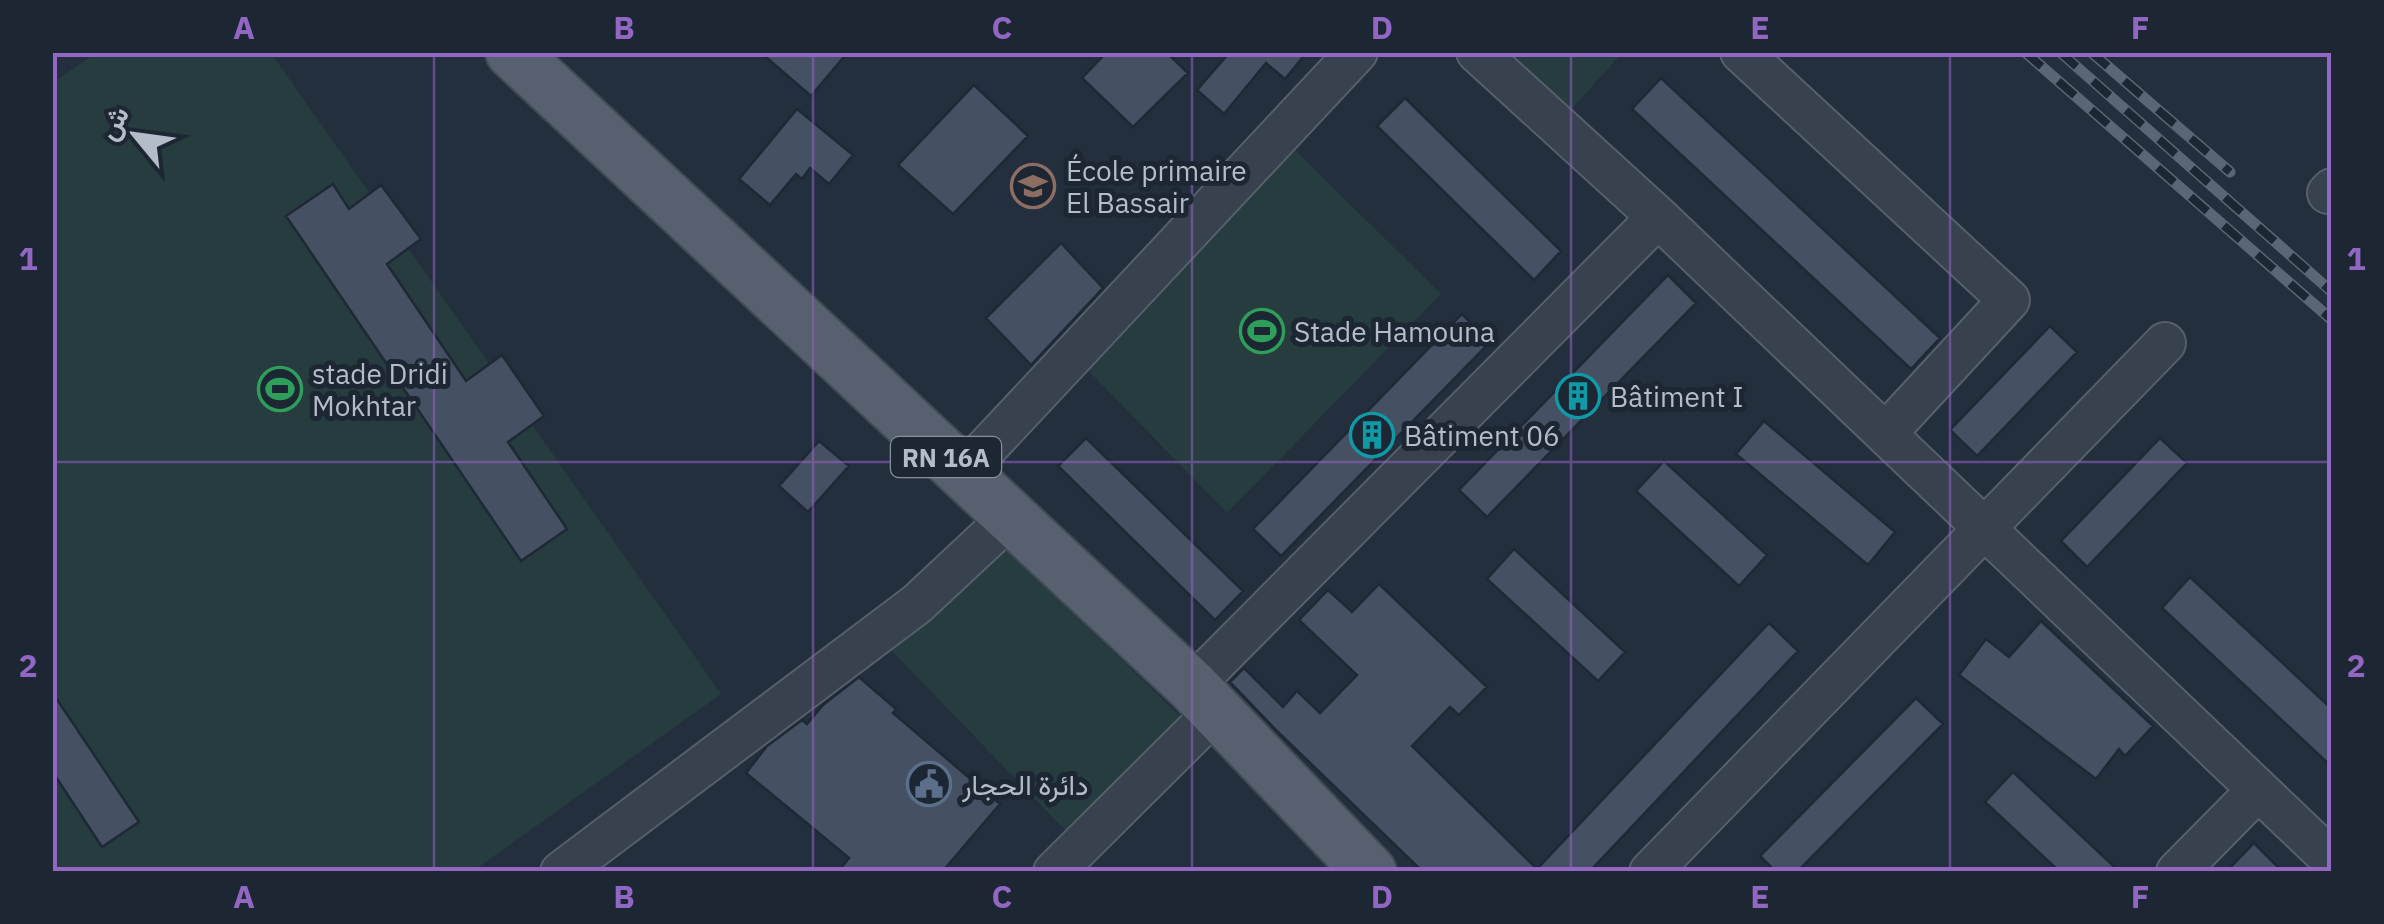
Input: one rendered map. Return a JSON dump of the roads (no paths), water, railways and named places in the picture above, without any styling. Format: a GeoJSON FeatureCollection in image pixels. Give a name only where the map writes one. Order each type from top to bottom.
{"type":"FeatureCollection","features":[{"type":"Feature","properties":{"kind":"main road","name":"RN 16A"},"geometry":{"type":"LineString","coordinates":[[512,52],[1204,698],[1370,872]]}},
{"type":"Feature","properties":{"kind":"street"},"geometry":{"type":"LineString","coordinates":[[963,473],[1356,52]]}},
{"type":"Feature","properties":{"kind":"street"},"geometry":{"type":"LineString","coordinates":[[1476,52],[1658,217],[2332,860]]}},
{"type":"Feature","properties":{"kind":"street"},"geometry":{"type":"LineString","coordinates":[[1740,52],[2009,300],[1886,433]]}},
{"type":"Feature","properties":{"kind":"street"},"geometry":{"type":"LineString","coordinates":[[1054,872],[1204,698],[1658,217]]}},
{"type":"Feature","properties":{"kind":"street"},"geometry":{"type":"LineString","coordinates":[[1650,872],[2165,343]]}},
{"type":"Feature","properties":{"kind":"street"},"geometry":{"type":"LineString","coordinates":[[560,872],[917,604],[1010,517]]}},
{"type":"Feature","properties":{"kind":"street"},"geometry":{"type":"LineString","coordinates":[[2177,872],[2257,791]]}},
{"type":"Feature","properties":{"kind":"railway"},"geometry":{"type":"LineString","coordinates":[[2025,52],[2332,320]]}},
{"type":"Feature","properties":{"kind":"railway"},"geometry":{"type":"LineString","coordinates":[[2060,52],[2332,292]]}},
{"type":"Feature","properties":{"kind":"railway"},"geometry":{"type":"LineString","coordinates":[[2091,52],[2230,172]]}},
{"type":"Feature","properties":{"kind":"place","name":"École primaire El Bassair"},"geometry":{"type":"Point","coordinates":[1033,186]}},
{"type":"Feature","properties":{"kind":"place","name":"Stade Hamouna"},"geometry":{"type":"Point","coordinates":[1262,331]}},
{"type":"Feature","properties":{"kind":"place","name":"stade Dridi Mokhtar"},"geometry":{"type":"Point","coordinates":[280,389]}},
{"type":"Feature","properties":{"kind":"place","name":"Bâtiment I"},"geometry":{"type":"Point","coordinates":[1578,396]}},
{"type":"Feature","properties":{"kind":"place","name":"Bâtiment 06"},"geometry":{"type":"Point","coordinates":[1372,435]}},
{"type":"Feature","properties":{"kind":"place","name":"دائرة الحجار"},"geometry":{"type":"Point","coordinates":[929,784]}}]}
